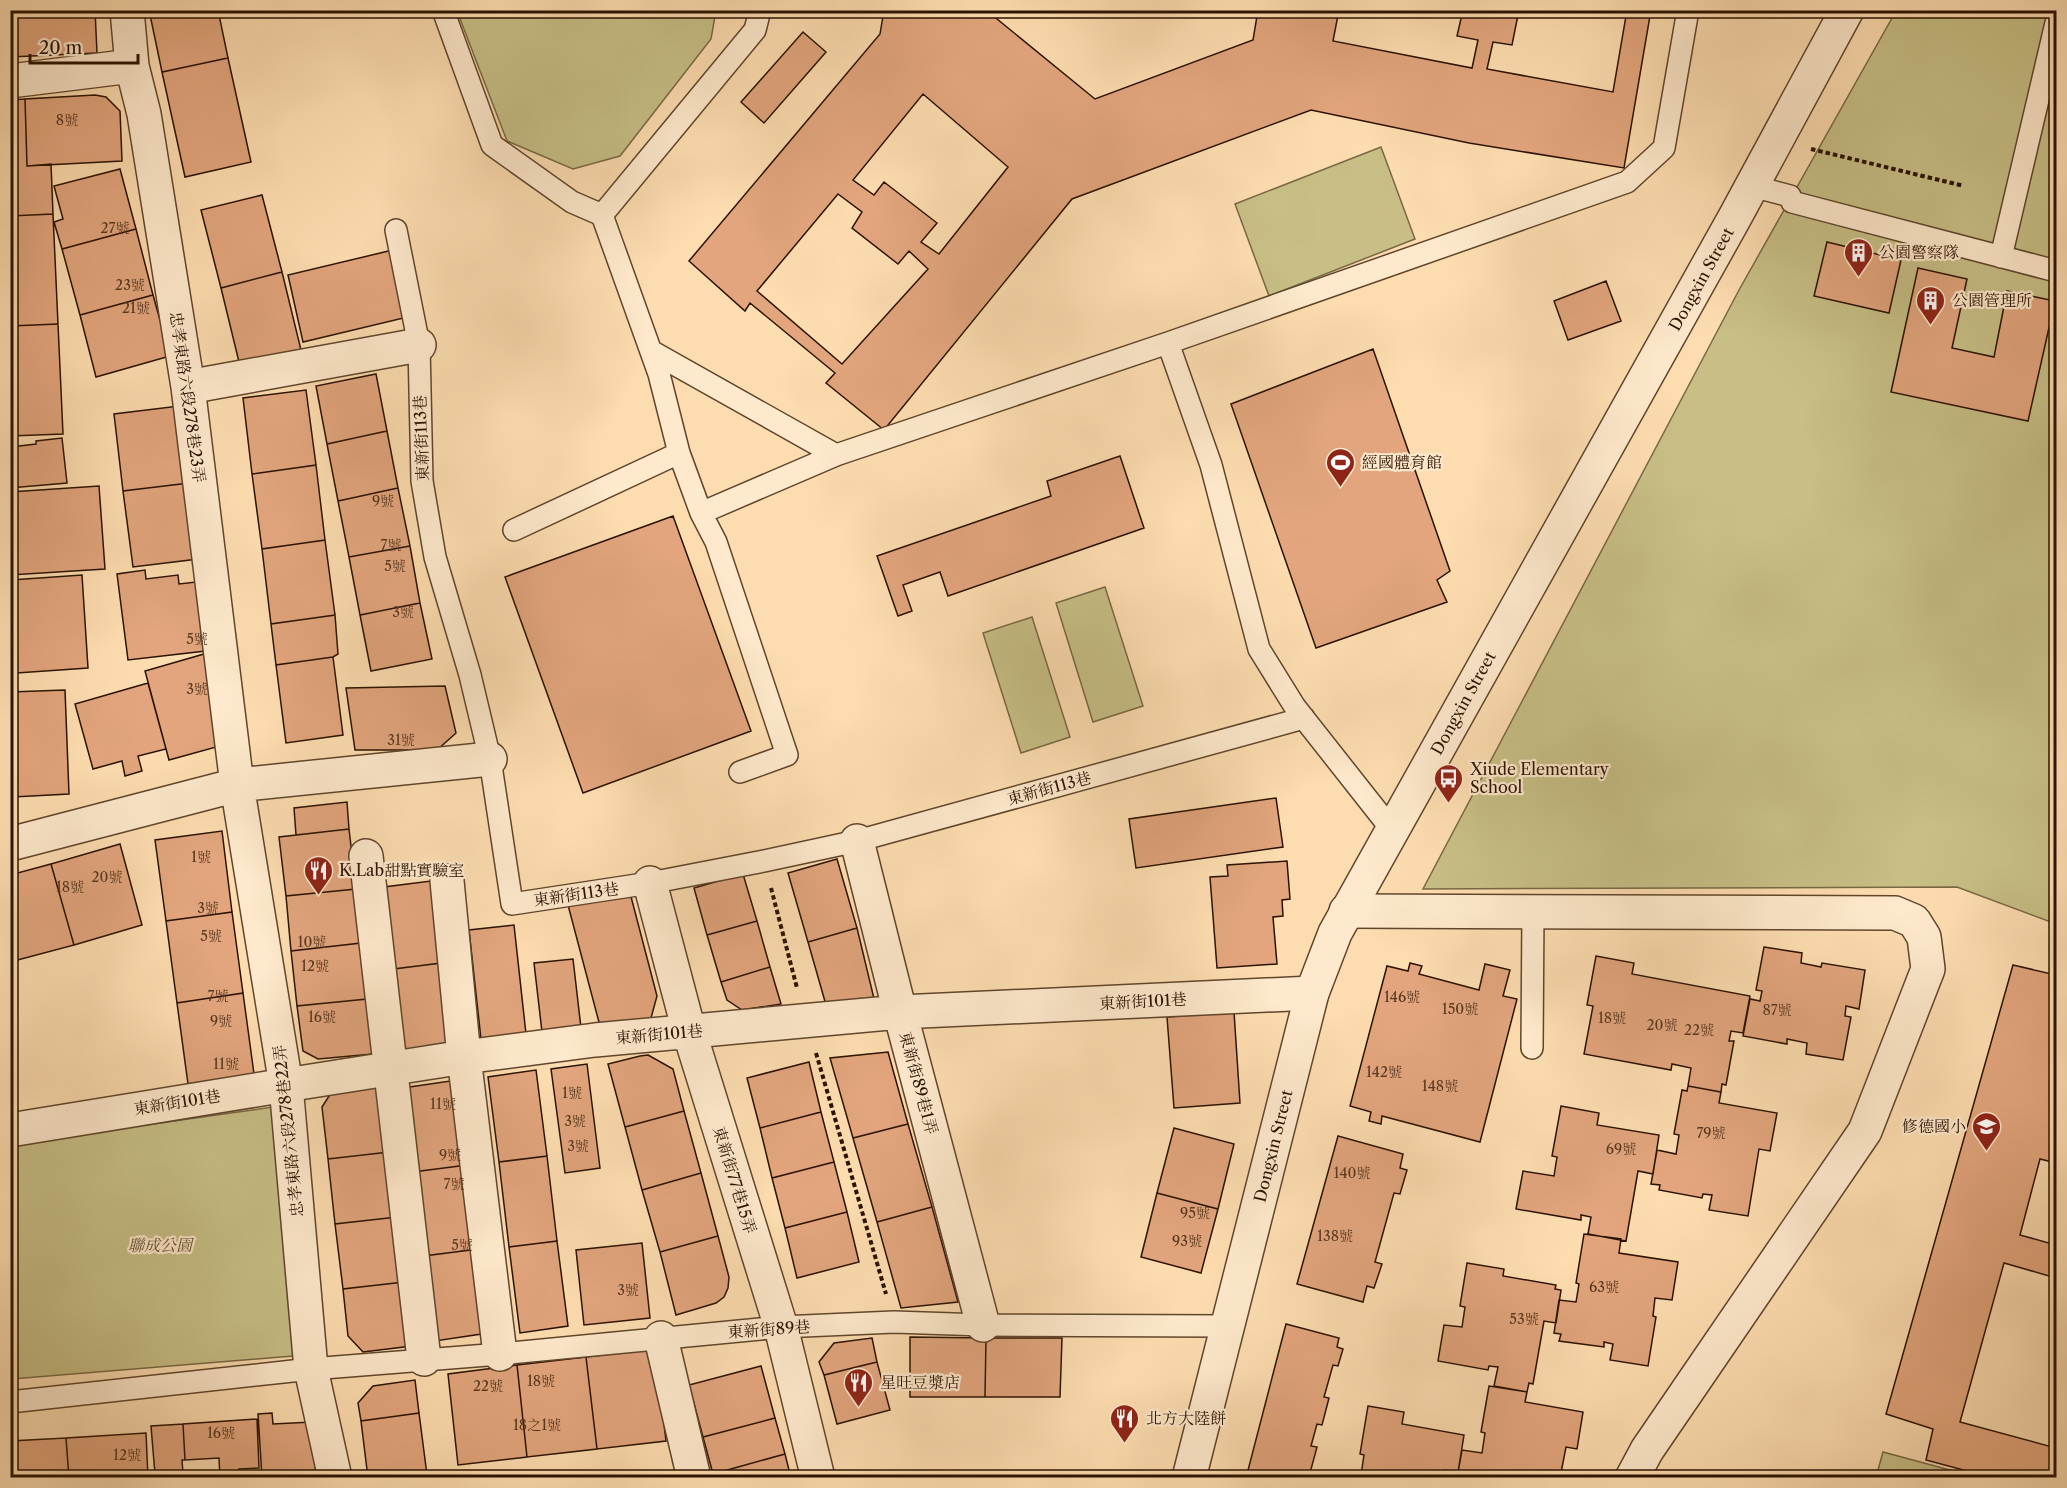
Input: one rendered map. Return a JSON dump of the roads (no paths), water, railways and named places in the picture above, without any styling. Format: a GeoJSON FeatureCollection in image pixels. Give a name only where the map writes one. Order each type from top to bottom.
{"type":"FeatureCollection","features":[{"type":"Feature","properties":{"kind":"street","name":"忠孝東路六段278巷23弄"},"geometry":{"type":"LineString","coordinates":[[127,10],[132,66],[144,114],[188,387],[237,785]]}},
{"type":"Feature","properties":{"kind":"street","name":"Dongxin Street"},"geometry":{"type":"LineString","coordinates":[[1189,1478],[1312,993],[1335,933],[1848,10]]}},
{"type":"Feature","properties":{"kind":"street"},"geometry":{"type":"LineString","coordinates":[[10,81],[132,66]]}},
{"type":"Feature","properties":{"kind":"street"},"geometry":{"type":"LineString","coordinates":[[188,387],[419,345]]}},
{"type":"Feature","properties":{"kind":"street"},"geometry":{"type":"LineString","coordinates":[[10,844],[237,785],[490,759]]}},
{"type":"Feature","properties":{"kind":"street","name":"忠孝東路六段278巷22弄"},"geometry":{"type":"LineString","coordinates":[[237,785],[286,1084],[311,1369],[335,1478]]}},
{"type":"Feature","properties":{"kind":"street","name":"東新街89巷1弄"},"geometry":{"type":"LineString","coordinates":[[857,841],[983,1325]]}},
{"type":"Feature","properties":{"kind":"street"},"geometry":{"type":"LineString","coordinates":[[366,856],[424,1359]]}},
{"type":"Feature","properties":{"kind":"street"},"geometry":{"type":"LineString","coordinates":[[447,881],[464,1058],[500,1354]]}},
{"type":"Feature","properties":{"kind":"street","name":"東新街77巷15弄"},"geometry":{"type":"LineString","coordinates":[[650,883],[689,1031],[781,1327],[818,1478]]}},
{"type":"Feature","properties":{"kind":"street"},"geometry":{"type":"LineString","coordinates":[[1346,911],[1895,913],[1914,921],[1924,937],[1928,969],[1865,1131],[1647,1450],[1632,1478]]}},
{"type":"Feature","properties":{"kind":"street","name":"東新街101巷"},"geometry":{"type":"LineString","coordinates":[[10,1130],[286,1084],[464,1058],[689,1031],[900,1012],[1312,993]]}},
{"type":"Feature","properties":{"kind":"street"},"geometry":{"type":"LineString","coordinates":[[661,1338],[694,1478]]}},
{"type":"Feature","properties":{"kind":"lane"},"geometry":{"type":"LineString","coordinates":[[443,10],[492,145],[572,202],[602,215],[651,351],[679,453],[701,513],[716,542],[787,755],[740,772]]}},
{"type":"Feature","properties":{"kind":"lane"},"geometry":{"type":"LineString","coordinates":[[602,215],[755,30],[760,10]]}},
{"type":"Feature","properties":{"kind":"lane"},"geometry":{"type":"LineString","coordinates":[[701,513],[836,455],[1168,343],[1627,182],[1664,148],[1688,10]]}},
{"type":"Feature","properties":{"kind":"lane"},"geometry":{"type":"LineString","coordinates":[[2001,257],[2056,23]]}},
{"type":"Feature","properties":{"kind":"lane"},"geometry":{"type":"LineString","coordinates":[[1752,186],[1790,196],[1792,202],[2056,271]]}},
{"type":"Feature","properties":{"kind":"lane","name":"東新街113巷"},"geometry":{"type":"LineString","coordinates":[[396,230],[419,345],[421,460],[431,535],[470,675],[490,759],[512,904],[650,883],[857,841],[1304,718]]}},
{"type":"Feature","properties":{"kind":"lane"},"geometry":{"type":"LineString","coordinates":[[1168,343],[1211,465],[1259,649],[1294,707],[1392,830]]}},
{"type":"Feature","properties":{"kind":"lane"},"geometry":{"type":"LineString","coordinates":[[651,351],[836,455]]}},
{"type":"Feature","properties":{"kind":"lane"},"geometry":{"type":"LineString","coordinates":[[514,530],[679,453]]}},
{"type":"Feature","properties":{"kind":"lane"},"geometry":{"type":"LineString","coordinates":[[1532,1048],[1533,911]]}},
{"type":"Feature","properties":{"kind":"lane","name":"東新街89巷"},"geometry":{"type":"LineString","coordinates":[[10,1402],[311,1369],[500,1354],[781,1327],[894,1322],[983,1325],[1228,1326]]}},
{"type":"Feature","properties":{"kind":"place","name":"公園警察隊"},"geometry":{"type":"Point","coordinates":[1858,278]}},
{"type":"Feature","properties":{"kind":"place","name":"公園管理所"},"geometry":{"type":"Point","coordinates":[1931,326]}},
{"type":"Feature","properties":{"kind":"place","name":"經國體育館"},"geometry":{"type":"Point","coordinates":[1341,488]}},
{"type":"Feature","properties":{"kind":"place","name":"Xiude Elementary School"},"geometry":{"type":"Point","coordinates":[1449,804]}},
{"type":"Feature","properties":{"kind":"place","name":"K.Lab甜點實驗室"},"geometry":{"type":"Point","coordinates":[318,896]}},
{"type":"Feature","properties":{"kind":"place","name":"修德國小"},"geometry":{"type":"Point","coordinates":[1987,1152]}},
{"type":"Feature","properties":{"kind":"place","name":"星旺豆漿店"},"geometry":{"type":"Point","coordinates":[859,1408]}},
{"type":"Feature","properties":{"kind":"place","name":"北方大陸餅"},"geometry":{"type":"Point","coordinates":[1125,1444]}},
{"type":"Feature","properties":{"kind":"park label","name":"聯成公園"},"geometry":{"type":"Point","coordinates":[160,1245]}}]}
